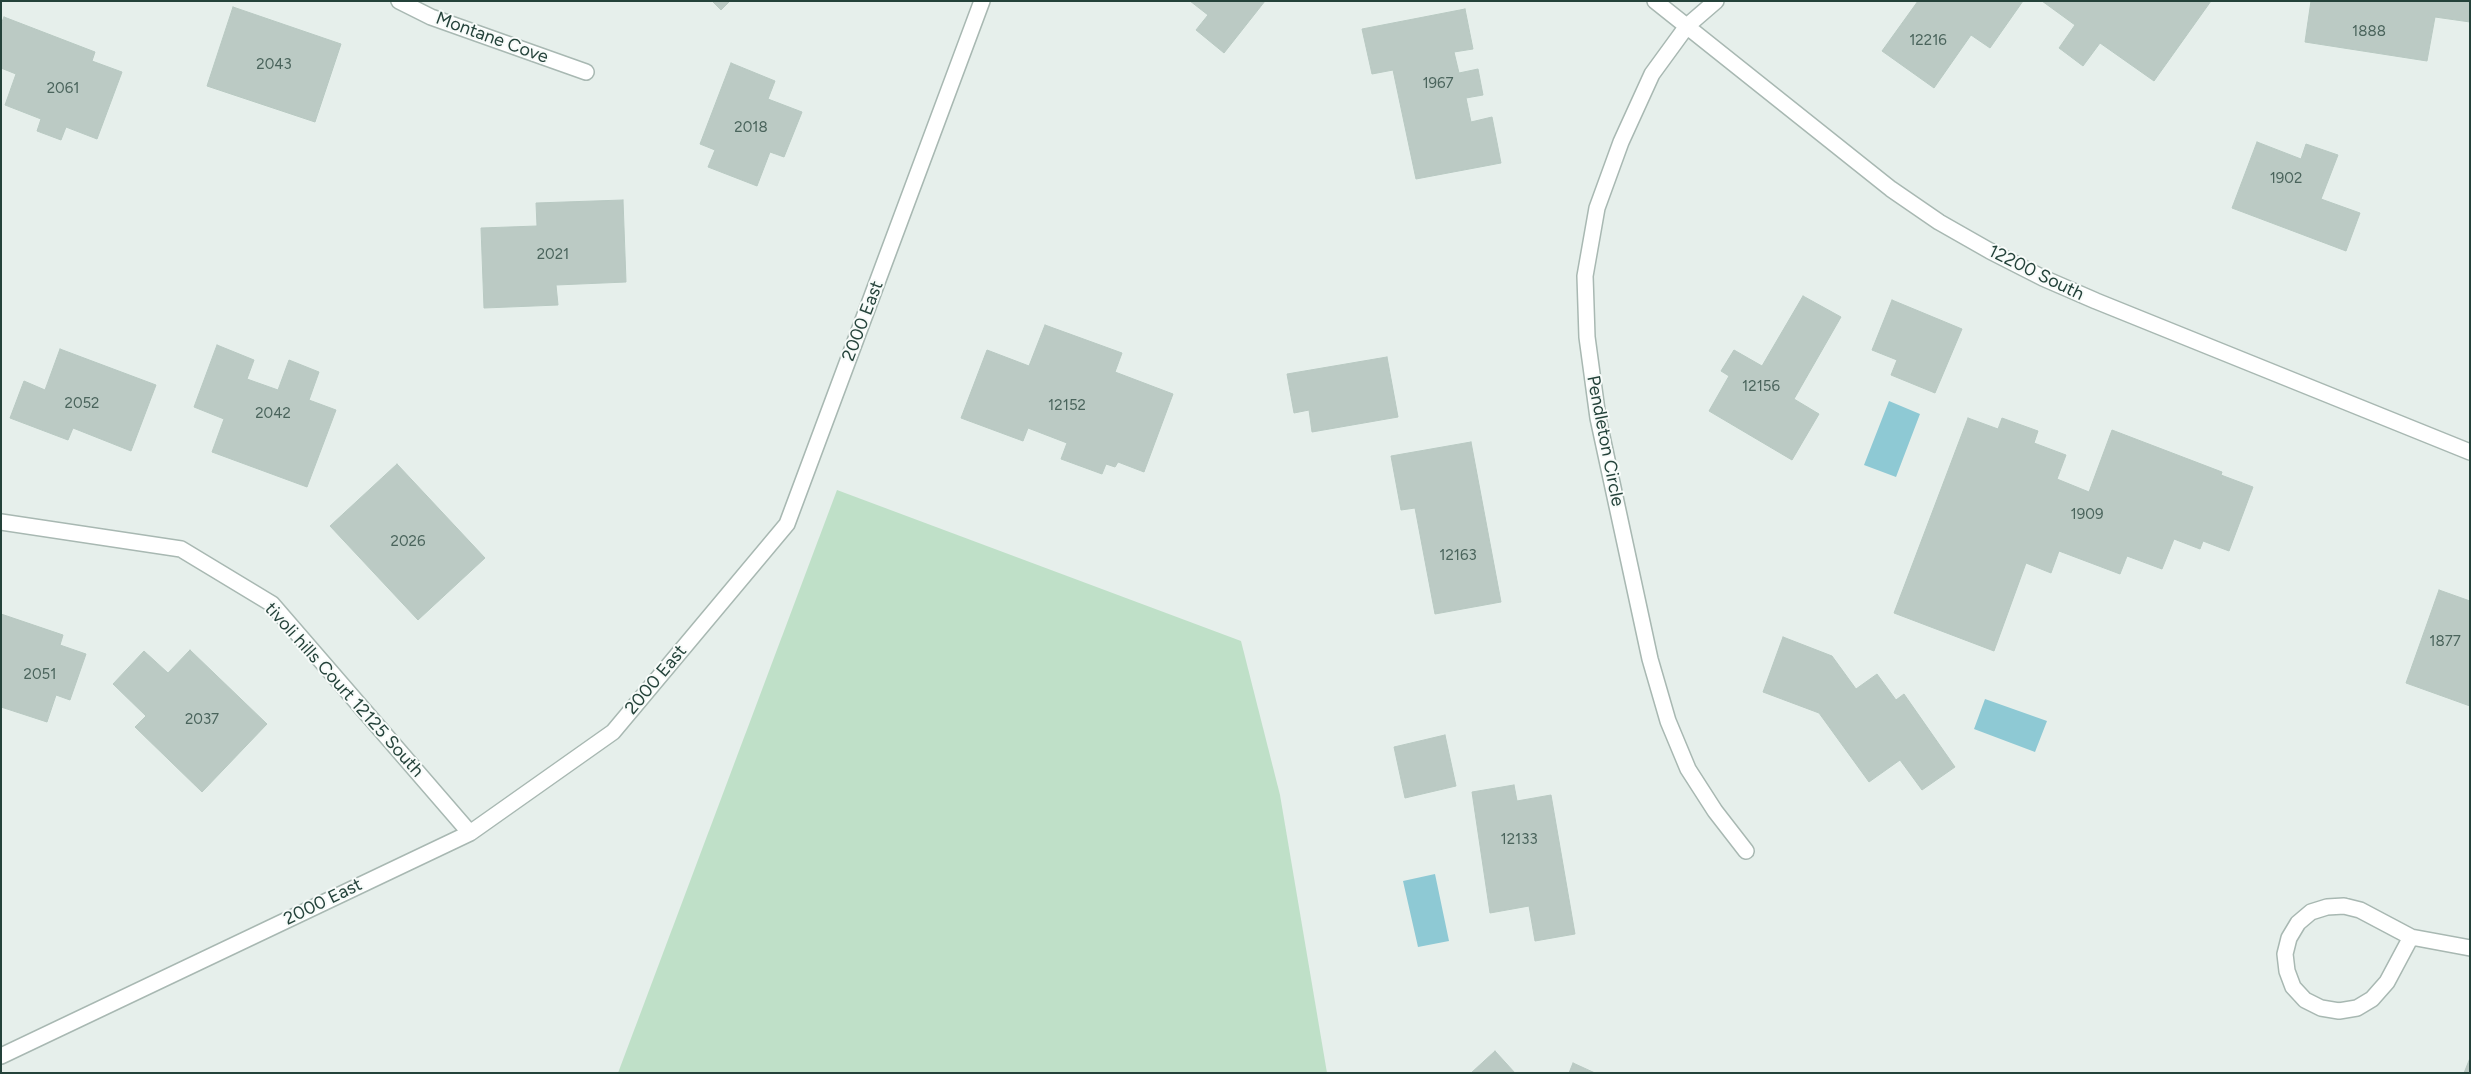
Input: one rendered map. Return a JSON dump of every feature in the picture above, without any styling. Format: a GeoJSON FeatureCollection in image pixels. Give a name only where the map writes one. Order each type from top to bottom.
{"type":"FeatureCollection","features":[{"type":"Feature","properties":{"kind":"street","name":"Montane Cove"},"geometry":{"type":"LineString","coordinates":[[399,1],[431,17],[586,72]]}},
{"type":"Feature","properties":{"kind":"street","name":"2000 East"},"geometry":{"type":"LineString","coordinates":[[1,1056],[470,833],[613,732],[787,524],[982,1]]}},
{"type":"Feature","properties":{"kind":"street","name":"12200 South"},"geometry":{"type":"LineString","coordinates":[[1656,1],[1891,188],[1939,222],[1990,251],[2096,302],[2470,452]]}},
{"type":"Feature","properties":{"kind":"street","name":"Pendleton Circle"},"geometry":{"type":"LineString","coordinates":[[1716,1],[1687,26],[1652,74],[1621,142],[1597,208],[1585,276],[1586,338],[1602,437],[1650,660],[1668,721],[1688,770],[1715,811],[1746,851]]}},
{"type":"Feature","properties":{"kind":"street","name":"tivoli hills Court 12125 South"},"geometry":{"type":"LineString","coordinates":[[1,522],[72,531],[181,549],[272,604],[470,833]]}},
{"type":"Feature","properties":{"kind":"street"},"geometry":{"type":"LineString","coordinates":[[2411,937],[2387,982],[2372,999],[2356,1008],[2339,1011],[2330,1010],[2305,1000],[2293,987],[2287,970],[2285,954],[2289,938],[2298,923],[2311,912],[2327,906],[2344,906],[2360,910],[2411,937],[2470,948]]}},
{"type":"Feature","properties":{"kind":"green space"},"geometry":{"type":"Polygon","coordinates":[[[837,490],[1241,641],[1280,795],[1327,1073],[618,1073],[837,490]]]}},
{"type":"Feature","properties":{"kind":"water"},"geometry":{"type":"Polygon","coordinates":[[[1889,401],[1920,414],[1896,477],[1864,465],[1889,401]]]}},
{"type":"Feature","properties":{"kind":"water"},"geometry":{"type":"Polygon","coordinates":[[[1985,699],[2047,721],[2035,752],[1974,729],[1985,699]]]}},
{"type":"Feature","properties":{"kind":"water"},"geometry":{"type":"Polygon","coordinates":[[[1435,874],[1449,941],[1418,947],[1403,881],[1435,874]]]}},
{"type":"Feature","properties":{"kind":"building"},"geometry":{"type":"Polygon","coordinates":[[[712,1],[730,1],[721,10],[712,1]]]}},
{"type":"Feature","properties":{"kind":"building"},"geometry":{"type":"Polygon","coordinates":[[[1190,1],[1265,1],[1224,53],[1196,30],[1208,15],[1190,1]]]}},
{"type":"Feature","properties":{"kind":"building"},"geometry":{"type":"Polygon","coordinates":[[[1918,1],[2023,1],[1990,48],[1971,35],[1934,88],[1882,51],[1918,1]]]}},
{"type":"Feature","properties":{"kind":"building"},"geometry":{"type":"Polygon","coordinates":[[[2042,1],[2211,1],[2154,81],[2100,43],[2083,66],[2059,48],[2075,25],[2042,1]]]}},
{"type":"Feature","properties":{"kind":"building"},"geometry":{"type":"Polygon","coordinates":[[[2311,1],[2470,1],[2470,22],[2435,17],[2427,61],[2305,42],[2311,1]]]}},
{"type":"Feature","properties":{"kind":"building"},"geometry":{"type":"Polygon","coordinates":[[[233,7],[341,44],[315,122],[207,86],[233,7]]]}},
{"type":"Feature","properties":{"kind":"building"},"geometry":{"type":"Polygon","coordinates":[[[1465,9],[1473,49],[1454,52],[1459,73],[1478,69],[1483,95],[1466,98],[1471,122],[1492,117],[1501,163],[1416,179],[1393,70],[1372,74],[1362,29],[1465,9]]]}},
{"type":"Feature","properties":{"kind":"building"},"geometry":{"type":"Polygon","coordinates":[[[4,17],[95,52],[92,61],[122,72],[97,139],[66,127],[61,140],[37,131],[41,119],[5,105],[16,74],[1,68],[1,24],[4,17]]]}},
{"type":"Feature","properties":{"kind":"building"},"geometry":{"type":"Polygon","coordinates":[[[731,63],[775,81],[768,99],[802,112],[784,157],[770,152],[757,186],[708,167],[715,150],[700,144],[731,63]]]}},
{"type":"Feature","properties":{"kind":"building"},"geometry":{"type":"Polygon","coordinates":[[[2257,142],[2301,159],[2306,144],[2338,155],[2321,199],[2360,213],[2346,251],[2232,208],[2257,142]]]}},
{"type":"Feature","properties":{"kind":"building"},"geometry":{"type":"Polygon","coordinates":[[[623,200],[626,282],[556,285],[558,305],[484,308],[481,228],[537,226],[536,203],[623,200]]]}},
{"type":"Feature","properties":{"kind":"building"},"geometry":{"type":"Polygon","coordinates":[[[1803,296],[1841,317],[1794,399],[1819,414],[1792,460],[1709,411],[1729,376],[1721,371],[1734,350],[1762,366],[1803,296]]]}},
{"type":"Feature","properties":{"kind":"building"},"geometry":{"type":"Polygon","coordinates":[[[1892,300],[1962,329],[1935,393],[1891,375],[1897,360],[1872,350],[1892,300]]]}},
{"type":"Feature","properties":{"kind":"building"},"geometry":{"type":"Polygon","coordinates":[[[1045,325],[1122,353],[1115,372],[1173,394],[1144,472],[1118,462],[1115,467],[1106,464],[1102,474],[1061,459],[1067,443],[1028,428],[1023,441],[961,418],[987,350],[1029,366],[1045,325]]]}},
{"type":"Feature","properties":{"kind":"building"},"geometry":{"type":"Polygon","coordinates":[[[217,345],[254,360],[247,379],[278,390],[289,360],[319,372],[309,400],[336,410],[307,487],[212,452],[224,419],[194,407],[217,345]]]}},
{"type":"Feature","properties":{"kind":"building"},"geometry":{"type":"Polygon","coordinates":[[[60,349],[156,385],[131,451],[73,428],[68,440],[10,418],[24,381],[45,390],[60,349]]]}},
{"type":"Feature","properties":{"kind":"building"},"geometry":{"type":"Polygon","coordinates":[[[1387,357],[1398,417],[1312,432],[1309,410],[1294,413],[1287,374],[1387,357]]]}},
{"type":"Feature","properties":{"kind":"building"},"geometry":{"type":"Polygon","coordinates":[[[1968,418],[1998,429],[2002,418],[2038,431],[2034,443],[2066,455],[2057,479],[2089,492],[2112,430],[2222,472],[2221,475],[2253,487],[2229,551],[2203,541],[2200,549],[2174,539],[2162,569],[2127,556],[2120,574],[2059,551],[2051,573],[2026,563],[1994,651],[1894,613],[1968,418]]]}},
{"type":"Feature","properties":{"kind":"building"},"geometry":{"type":"Polygon","coordinates":[[[1471,442],[1501,602],[1435,614],[1415,508],[1401,510],[1391,456],[1471,442]]]}},
{"type":"Feature","properties":{"kind":"building"},"geometry":{"type":"Polygon","coordinates":[[[397,464],[485,558],[418,620],[330,526],[397,464]]]}},
{"type":"Feature","properties":{"kind":"building"},"geometry":{"type":"Polygon","coordinates":[[[2439,590],[2470,601],[2470,706],[2406,683],[2439,590]]]}},
{"type":"Feature","properties":{"kind":"building"},"geometry":{"type":"Polygon","coordinates":[[[1,614],[63,635],[60,645],[86,654],[70,700],[56,695],[47,722],[1,707],[1,614]]]}},
{"type":"Feature","properties":{"kind":"building"},"geometry":{"type":"Polygon","coordinates":[[[1783,637],[1832,656],[1856,689],[1877,674],[1896,700],[1904,694],[1955,767],[1922,790],[1900,760],[1869,782],[1819,713],[1763,692],[1783,637]]]}},
{"type":"Feature","properties":{"kind":"building"},"geometry":{"type":"Polygon","coordinates":[[[190,650],[267,724],[202,792],[135,727],[146,716],[113,684],[144,651],[168,673],[190,650]]]}},
{"type":"Feature","properties":{"kind":"building"},"geometry":{"type":"Polygon","coordinates":[[[1445,735],[1456,786],[1405,798],[1394,747],[1445,735]]]}},
{"type":"Feature","properties":{"kind":"building"},"geometry":{"type":"Polygon","coordinates":[[[1514,785],[1517,801],[1551,795],[1575,934],[1535,941],[1529,906],[1490,913],[1472,792],[1514,785]]]}},
{"type":"Feature","properties":{"kind":"building"},"geometry":{"type":"Polygon","coordinates":[[[1495,1051],[1515,1073],[1471,1073],[1495,1051]]]}},
{"type":"Feature","properties":{"kind":"building"},"geometry":{"type":"Polygon","coordinates":[[[2470,1058],[2470,1073],[2464,1073],[2470,1058]]]}},
{"type":"Feature","properties":{"kind":"building"},"geometry":{"type":"Polygon","coordinates":[[[1573,1063],[1595,1073],[1569,1073],[1573,1063]]]}}]}
